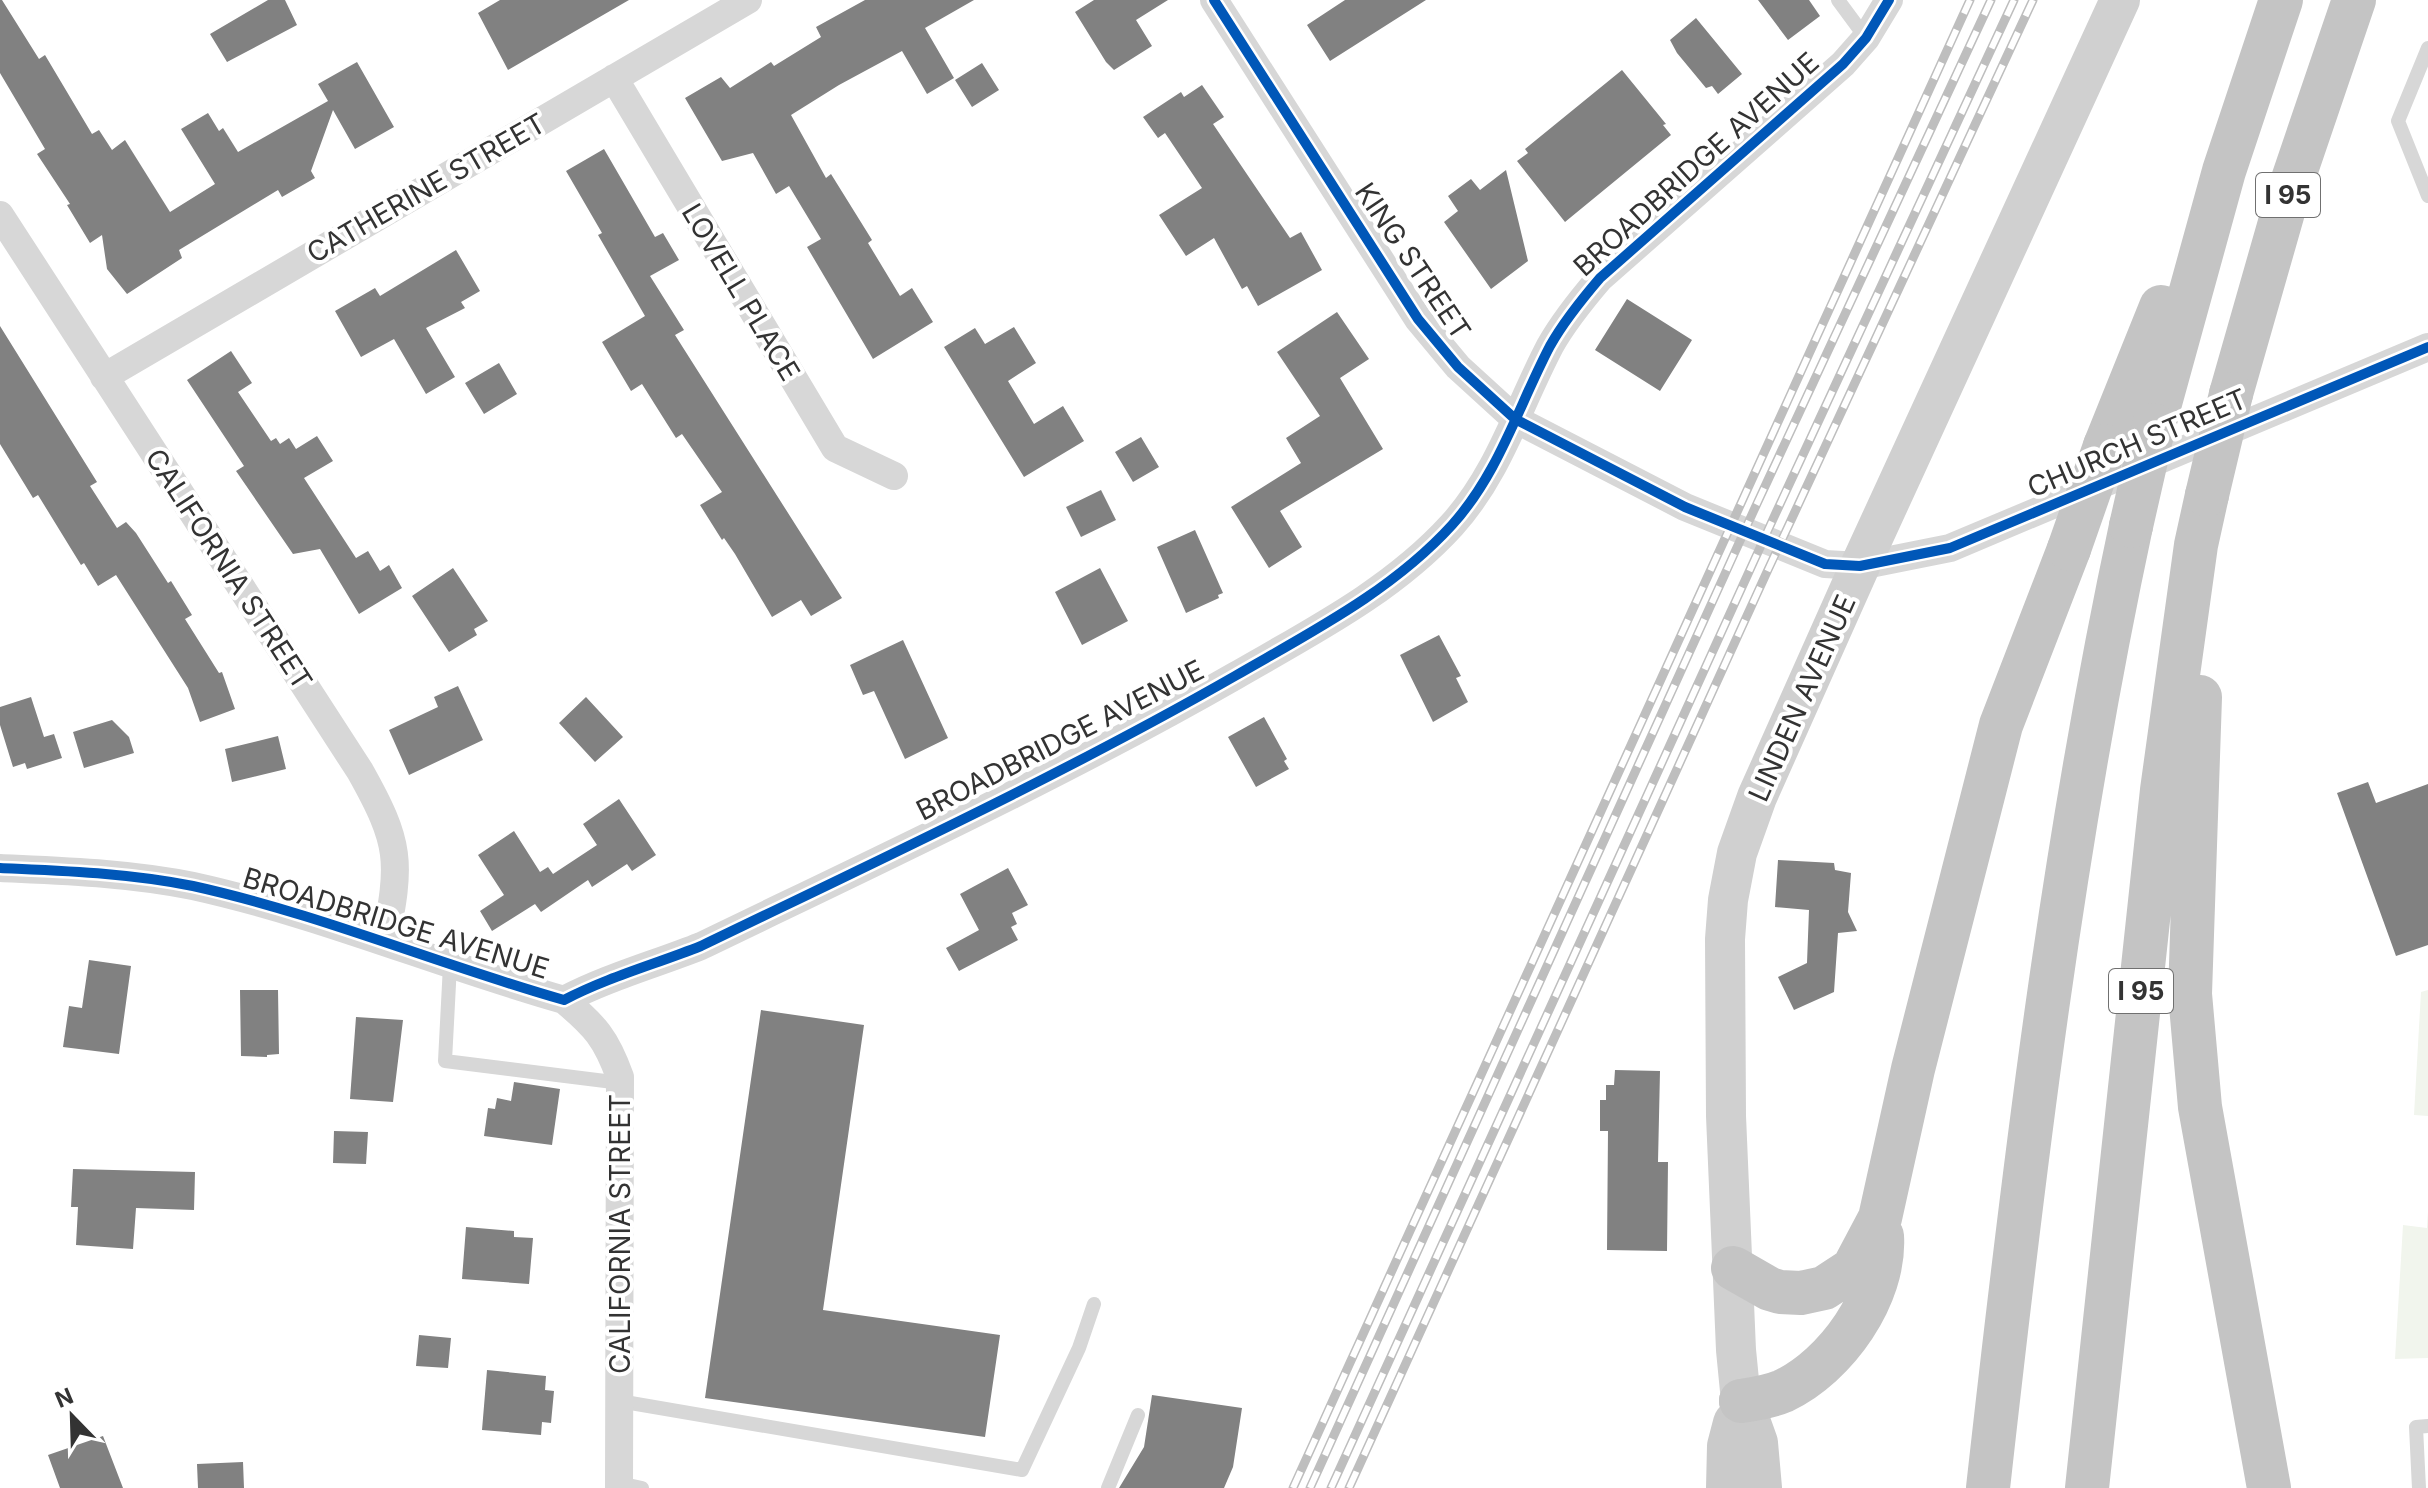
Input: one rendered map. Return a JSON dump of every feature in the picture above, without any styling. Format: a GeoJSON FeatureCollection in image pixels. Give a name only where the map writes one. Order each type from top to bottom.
{"type":"FeatureCollection","features":[{"type":"Feature","properties":{"kind":"highway","name":"I 95"},"geometry":{"type":"LineString","coordinates":[[1988,1488],[2050,988],[2109,627],[2154,425],[2204,241],[2281,0]]}},
{"type":"Feature","properties":{"kind":"highway","name":"I 95"},"geometry":{"type":"LineString","coordinates":[[2087,1488],[2162,790],[2196,545],[2231,394],[2289,191],[2354,0]]}},
{"type":"Feature","properties":{"kind":"highway"},"geometry":{"type":"LineString","coordinates":[[1733,1268],[1780,1292],[1801,1293],[1824,1288],[1853,1269],[1880,1218],[1913,1069],[2001,725],[2105,446],[2260,60]]}},
{"type":"Feature","properties":{"kind":"highway"},"geometry":{"type":"LineString","coordinates":[[2207,495],[2190,994],[2200,1107],[2269,1488]]}},
{"type":"Feature","properties":{"kind":"highway"},"geometry":{"type":"LineString","coordinates":[[1741,1401],[1767,1397],[1786,1389],[1820,1363],[1846,1337],[1860,1318],[1878,1278],[1883,1247],[1880,1218]]}},
{"type":"Feature","properties":{"kind":"main road","name":"LINDEN AVENUE"},"geometry":{"type":"LineString","coordinates":[[1728,1488],[1729,1446],[1741,1401]]}},
{"type":"Feature","properties":{"kind":"main road","name":"LINDEN AVENUE"},"geometry":{"type":"LineString","coordinates":[[1741,1401],[1756,1443],[1760,1488]]}},
{"type":"Feature","properties":{"kind":"street","name":"CATHERINE STREET"},"geometry":{"type":"LineString","coordinates":[[104,377],[748,0]]}},
{"type":"Feature","properties":{"kind":"street","name":"KING STREET"},"geometry":{"type":"LineString","coordinates":[[1214,0],[1418,319],[1458,367],[1515,419],[1685,507],[1806,558],[1825,564],[1860,566]]}},
{"type":"Feature","properties":{"kind":"street","name":"BROADBRIDGE AVENUE"},"geometry":{"type":"LineString","coordinates":[[0,868],[102,874],[195,887],[385,942],[564,1000],[601,982],[639,971],[701,946],[1133,734],[1344,613],[1400,573],[1451,526],[1491,472],[1551,345],[1577,305],[1600,278],[1816,90],[1866,38],[1889,0]]}},
{"type":"Feature","properties":{"kind":"street","name":"LINDEN AVENUE"},"geometry":{"type":"LineString","coordinates":[[1741,1401],[1725,1028],[1725,939],[1731,876],[1757,797],[2120,0]]}},
{"type":"Feature","properties":{"kind":"street","name":"LOVELL PLACE"},"geometry":{"type":"LineString","coordinates":[[614,78],[835,448],[894,476]]}},
{"type":"Feature","properties":{"kind":"street","name":"CALIFORNIA STREET"},"geometry":{"type":"LineString","coordinates":[[0,215],[360,771],[378,804],[391,835],[396,860],[396,887],[385,942]]}},
{"type":"Feature","properties":{"kind":"street","name":"CHURCH STREET"},"geometry":{"type":"LineString","coordinates":[[1860,566],[1950,548],[2428,347]]}},
{"type":"Feature","properties":{"kind":"street","name":"CALIFORNIA STREET"},"geometry":{"type":"LineString","coordinates":[[564,1000],[594,1025],[603,1038],[621,1083],[619,1401],[626,1486]]}},
{"type":"Feature","properties":{"kind":"lane"},"geometry":{"type":"LineString","coordinates":[[1838,0],[1866,38]]}},
{"type":"Feature","properties":{"kind":"lane"},"geometry":{"type":"LineString","coordinates":[[2428,48],[2398,121],[2428,196]]}},
{"type":"Feature","properties":{"kind":"lane"},"geometry":{"type":"LineString","coordinates":[[450,965],[445,1061],[621,1083]]}},
{"type":"Feature","properties":{"kind":"lane"},"geometry":{"type":"LineString","coordinates":[[619,1401],[1022,1470],[1079,1348],[1094,1304]]}},
{"type":"Feature","properties":{"kind":"lane"},"geometry":{"type":"LineString","coordinates":[[1108,1488],[1138,1415]]}},
{"type":"Feature","properties":{"kind":"lane"},"geometry":{"type":"LineString","coordinates":[[2419,1488],[2416,1427],[2428,1426]]}},
{"type":"Feature","properties":{"kind":"shaded area"},"geometry":{"type":"Polygon","coordinates":[[[2428,990],[2428,1116],[2414,1115],[2421,992],[2428,990]]]}},
{"type":"Feature","properties":{"kind":"shaded area"},"geometry":{"type":"Polygon","coordinates":[[[2428,1211],[2428,1358],[2395,1359],[2403,1225],[2427,1228],[2428,1211]]]}},
{"type":"Feature","properties":{"kind":"building"},"geometry":{"type":"Polygon","coordinates":[[[0,0],[39,59],[45,55],[92,134],[99,130],[112,150],[125,140],[170,212],[215,184],[181,129],[208,113],[219,131],[223,128],[238,152],[328,101],[318,84],[357,62],[394,127],[355,149],[333,110],[311,171],[315,178],[282,197],[278,190],[179,250],[182,258],[127,294],[107,269],[102,235],[90,243],[67,205],[70,204],[37,154],[45,149],[0,73],[0,0]]]}},
{"type":"Feature","properties":{"kind":"building"},"geometry":{"type":"Polygon","coordinates":[[[268,0],[285,0],[297,25],[227,62],[210,34],[268,0]]]}},
{"type":"Feature","properties":{"kind":"building"},"geometry":{"type":"Polygon","coordinates":[[[500,0],[629,0],[508,70],[478,13],[500,0]]]}},
{"type":"Feature","properties":{"kind":"building"},"geometry":{"type":"Polygon","coordinates":[[[865,0],[974,0],[925,28],[954,78],[927,94],[902,51],[791,115],[826,178],[831,174],[872,240],[868,243],[900,296],[912,288],[933,322],[873,359],[807,247],[821,239],[789,186],[776,194],[753,153],[722,161],[685,98],[721,77],[730,88],[771,62],[774,66],[821,37],[816,27],[865,0]]]}},
{"type":"Feature","properties":{"kind":"building"},"geometry":{"type":"Polygon","coordinates":[[[1094,0],[1168,0],[1136,20],[1152,46],[1114,70],[1075,12],[1094,0]]]}},
{"type":"Feature","properties":{"kind":"building"},"geometry":{"type":"Polygon","coordinates":[[[1345,0],[1426,0],[1330,61],[1307,25],[1345,0]]]}},
{"type":"Feature","properties":{"kind":"building"},"geometry":{"type":"Polygon","coordinates":[[[1758,0],[1809,0],[1820,16],[1788,40],[1758,0]]]}},
{"type":"Feature","properties":{"kind":"building"},"geometry":{"type":"Polygon","coordinates":[[[1696,18],[1742,74],[1718,94],[1712,86],[1706,88],[1670,40],[1696,18]]]}},
{"type":"Feature","properties":{"kind":"building"},"geometry":{"type":"Polygon","coordinates":[[[982,63],[999,90],[972,107],[955,80],[982,63]]]}},
{"type":"Feature","properties":{"kind":"building"},"geometry":{"type":"Polygon","coordinates":[[[1622,70],[1666,124],[1663,125],[1671,135],[1565,222],[1517,161],[1528,153],[1525,149],[1622,70]]]}},
{"type":"Feature","properties":{"kind":"building"},"geometry":{"type":"Polygon","coordinates":[[[1202,85],[1224,117],[1213,124],[1290,238],[1301,232],[1322,270],[1258,306],[1247,286],[1242,289],[1214,238],[1186,256],[1159,215],[1202,188],[1165,133],[1158,138],[1143,117],[1181,92],[1184,97],[1202,85]]]}},
{"type":"Feature","properties":{"kind":"building"},"geometry":{"type":"Polygon","coordinates":[[[604,149],[655,237],[663,233],[679,260],[650,276],[684,330],[675,335],[842,598],[811,616],[801,600],[772,617],[735,554],[724,538],[722,540],[700,505],[722,492],[682,434],[676,438],[642,384],[631,391],[602,342],[645,316],[598,235],[602,233],[566,171],[604,149]]]}},
{"type":"Feature","properties":{"kind":"building"},"geometry":{"type":"Polygon","coordinates":[[[1506,170],[1528,261],[1491,289],[1444,222],[1458,211],[1448,196],[1471,179],[1480,190],[1506,170]]]}},
{"type":"Feature","properties":{"kind":"building"},"geometry":{"type":"Polygon","coordinates":[[[456,250],[480,291],[461,302],[465,308],[426,328],[455,377],[426,394],[394,339],[361,357],[335,311],[375,288],[380,296],[456,250]]]}},
{"type":"Feature","properties":{"kind":"building"},"geometry":{"type":"Polygon","coordinates":[[[1627,299],[1692,340],[1660,391],[1595,350],[1627,299]]]}},
{"type":"Feature","properties":{"kind":"building"},"geometry":{"type":"Polygon","coordinates":[[[1337,312],[1369,359],[1340,378],[1383,449],[1280,511],[1302,547],[1269,568],[1231,507],[1301,463],[1286,438],[1320,416],[1277,352],[1337,312]]]}},
{"type":"Feature","properties":{"kind":"building"},"geometry":{"type":"Polygon","coordinates":[[[0,326],[97,482],[90,486],[117,528],[126,522],[136,533],[192,615],[185,619],[219,673],[222,672],[235,709],[200,722],[188,688],[116,575],[98,586],[84,563],[81,565],[38,495],[33,498],[0,444],[0,326]]]}},
{"type":"Feature","properties":{"kind":"building"},"geometry":{"type":"Polygon","coordinates":[[[1014,327],[1036,363],[1008,381],[1034,424],[1063,406],[1084,441],[1024,477],[944,347],[975,328],[985,344],[1014,327]]]}},
{"type":"Feature","properties":{"kind":"building"},"geometry":{"type":"Polygon","coordinates":[[[231,351],[252,383],[238,392],[271,441],[276,438],[280,444],[289,438],[296,449],[317,436],[333,461],[304,478],[356,558],[368,551],[380,571],[389,565],[402,588],[359,614],[320,549],[293,554],[236,471],[244,466],[187,380],[231,351]]]}},
{"type":"Feature","properties":{"kind":"building"},"geometry":{"type":"Polygon","coordinates":[[[499,363],[517,394],[484,414],[465,383],[499,363]]]}},
{"type":"Feature","properties":{"kind":"building"},"geometry":{"type":"Polygon","coordinates":[[[1141,437],[1159,467],[1133,482],[1115,452],[1141,437]]]}},
{"type":"Feature","properties":{"kind":"building"},"geometry":{"type":"Polygon","coordinates":[[[1101,490],[1116,520],[1081,537],[1066,507],[1101,490]]]}},
{"type":"Feature","properties":{"kind":"building"},"geometry":{"type":"Polygon","coordinates":[[[1195,530],[1223,593],[1218,595],[1219,598],[1186,613],[1157,547],[1195,530]]]}},
{"type":"Feature","properties":{"kind":"building"},"geometry":{"type":"Polygon","coordinates":[[[453,568],[488,621],[474,629],[477,635],[449,652],[412,596],[453,568]]]}},
{"type":"Feature","properties":{"kind":"building"},"geometry":{"type":"Polygon","coordinates":[[[1100,568],[1128,621],[1082,645],[1055,592],[1100,568]]]}},
{"type":"Feature","properties":{"kind":"building"},"geometry":{"type":"Polygon","coordinates":[[[1439,635],[1461,676],[1456,678],[1468,702],[1433,722],[1400,655],[1439,635]]]}},
{"type":"Feature","properties":{"kind":"building"},"geometry":{"type":"Polygon","coordinates":[[[903,640],[948,738],[905,759],[874,691],[863,695],[850,665],[903,640]]]}},
{"type":"Feature","properties":{"kind":"building"},"geometry":{"type":"Polygon","coordinates":[[[458,686],[483,740],[409,775],[389,730],[438,707],[434,697],[458,686]]]}},
{"type":"Feature","properties":{"kind":"building"},"geometry":{"type":"Polygon","coordinates":[[[31,697],[44,737],[54,734],[62,758],[27,769],[25,763],[13,767],[0,725],[0,707],[31,697]]]}},
{"type":"Feature","properties":{"kind":"building"},"geometry":{"type":"Polygon","coordinates":[[[586,697],[623,737],[595,762],[559,723],[586,697]]]}},
{"type":"Feature","properties":{"kind":"building"},"geometry":{"type":"Polygon","coordinates":[[[1264,717],[1287,759],[1284,761],[1289,769],[1256,787],[1228,737],[1264,717]]]}},
{"type":"Feature","properties":{"kind":"building"},"geometry":{"type":"Polygon","coordinates":[[[112,720],[129,737],[134,753],[84,768],[73,732],[112,720]]]}},
{"type":"Feature","properties":{"kind":"building"},"geometry":{"type":"Polygon","coordinates":[[[278,736],[286,769],[232,782],[225,749],[278,736]]]}},
{"type":"Feature","properties":{"kind":"building"},"geometry":{"type":"Polygon","coordinates":[[[2368,782],[2376,803],[2428,784],[2428,945],[2396,956],[2337,793],[2368,782]]]}},
{"type":"Feature","properties":{"kind":"building"},"geometry":{"type":"Polygon","coordinates":[[[619,799],[656,855],[632,871],[627,864],[592,887],[588,880],[541,912],[535,904],[492,931],[480,911],[504,895],[478,855],[514,831],[540,872],[548,867],[553,874],[597,845],[583,824],[619,799]]]}},
{"type":"Feature","properties":{"kind":"building"},"geometry":{"type":"Polygon","coordinates":[[[1778,860],[1834,863],[1835,870],[1851,873],[1848,912],[1857,931],[1838,933],[1834,992],[1794,1010],[1778,977],[1807,963],[1809,910],[1775,907],[1778,860]]]}},
{"type":"Feature","properties":{"kind":"building"},"geometry":{"type":"Polygon","coordinates":[[[1008,868],[1028,905],[1012,913],[1017,924],[1011,927],[1018,940],[959,971],[946,948],[979,930],[960,894],[1008,868]]]}},
{"type":"Feature","properties":{"kind":"building"},"geometry":{"type":"Polygon","coordinates":[[[89,960],[131,966],[119,1054],[63,1047],[69,1006],[82,1008],[89,960]]]}},
{"type":"Feature","properties":{"kind":"building"},"geometry":{"type":"Polygon","coordinates":[[[240,990],[278,990],[279,1054],[241,1056],[240,990]]]}},
{"type":"Feature","properties":{"kind":"building"},"geometry":{"type":"Polygon","coordinates":[[[761,1010],[864,1025],[823,1310],[1000,1335],[985,1437],[705,1398],[761,1010]]]}},
{"type":"Feature","properties":{"kind":"building"},"geometry":{"type":"Polygon","coordinates":[[[356,1017],[403,1020],[393,1102],[350,1099],[356,1017]]]}},
{"type":"Feature","properties":{"kind":"building"},"geometry":{"type":"Polygon","coordinates":[[[1615,1070],[1660,1071],[1658,1162],[1668,1162],[1667,1251],[1607,1250],[1608,1131],[1600,1131],[1600,1100],[1606,1100],[1606,1085],[1614,1085],[1615,1070]]]}},
{"type":"Feature","properties":{"kind":"building"},"geometry":{"type":"Polygon","coordinates":[[[514,1082],[560,1089],[552,1145],[484,1136],[488,1108],[495,1109],[497,1098],[511,1101],[514,1082]]]}},
{"type":"Feature","properties":{"kind":"building"},"geometry":{"type":"Polygon","coordinates":[[[334,1131],[368,1132],[366,1164],[333,1163],[334,1131]]]}},
{"type":"Feature","properties":{"kind":"building"},"geometry":{"type":"Polygon","coordinates":[[[73,1169],[195,1172],[194,1210],[136,1208],[133,1249],[76,1245],[78,1207],[71,1207],[73,1169]]]}},
{"type":"Feature","properties":{"kind":"building"},"geometry":{"type":"Polygon","coordinates":[[[466,1227],[514,1231],[514,1237],[533,1238],[529,1284],[462,1279],[466,1227]]]}},
{"type":"Feature","properties":{"kind":"building"},"geometry":{"type":"Polygon","coordinates":[[[419,1335],[451,1338],[448,1368],[416,1366],[419,1335]]]}},
{"type":"Feature","properties":{"kind":"building"},"geometry":{"type":"Polygon","coordinates":[[[487,1370],[546,1376],[545,1390],[554,1391],[551,1423],[542,1422],[541,1435],[482,1430],[487,1370]]]}},
{"type":"Feature","properties":{"kind":"building"},"geometry":{"type":"Polygon","coordinates":[[[1152,1395],[1242,1408],[1233,1467],[1224,1488],[1119,1488],[1144,1447],[1152,1395]]]}},
{"type":"Feature","properties":{"kind":"building"},"geometry":{"type":"Polygon","coordinates":[[[103,1436],[123,1488],[60,1488],[48,1455],[103,1436]]]}},
{"type":"Feature","properties":{"kind":"building"},"geometry":{"type":"Polygon","coordinates":[[[243,1462],[244,1488],[198,1488],[197,1464],[243,1462]]]}},
{"type":"Feature","properties":{"kind":"railway"},"geometry":{"type":"LineString","coordinates":[[1293,1488],[1970,0]]}},
{"type":"Feature","properties":{"kind":"railway"},"geometry":{"type":"LineString","coordinates":[[1310,1488],[1754,510],[1991,0]]}},
{"type":"Feature","properties":{"kind":"railway"},"geometry":{"type":"LineString","coordinates":[[1331,1488],[1774,517],[2014,0]]}},
{"type":"Feature","properties":{"kind":"railway"},"geometry":{"type":"LineString","coordinates":[[1349,1488],[1766,574],[2033,0]]}},
{"type":"Feature","properties":{"kind":"cycle path"},"geometry":{"type":"LineString","coordinates":[[1214,0],[1418,319],[1458,367],[1515,419],[1685,507],[1825,564],[1860,566],[1950,548],[2428,347]]}},
{"type":"Feature","properties":{"kind":"cycle path"},"geometry":{"type":"LineString","coordinates":[[0,868],[121,875],[193,886],[334,925],[564,1000],[701,946],[1104,748],[1350,609],[1403,570],[1452,525],[1483,484],[1550,346],[1600,278],[1843,64],[1866,38],[1889,0]]}}]}
